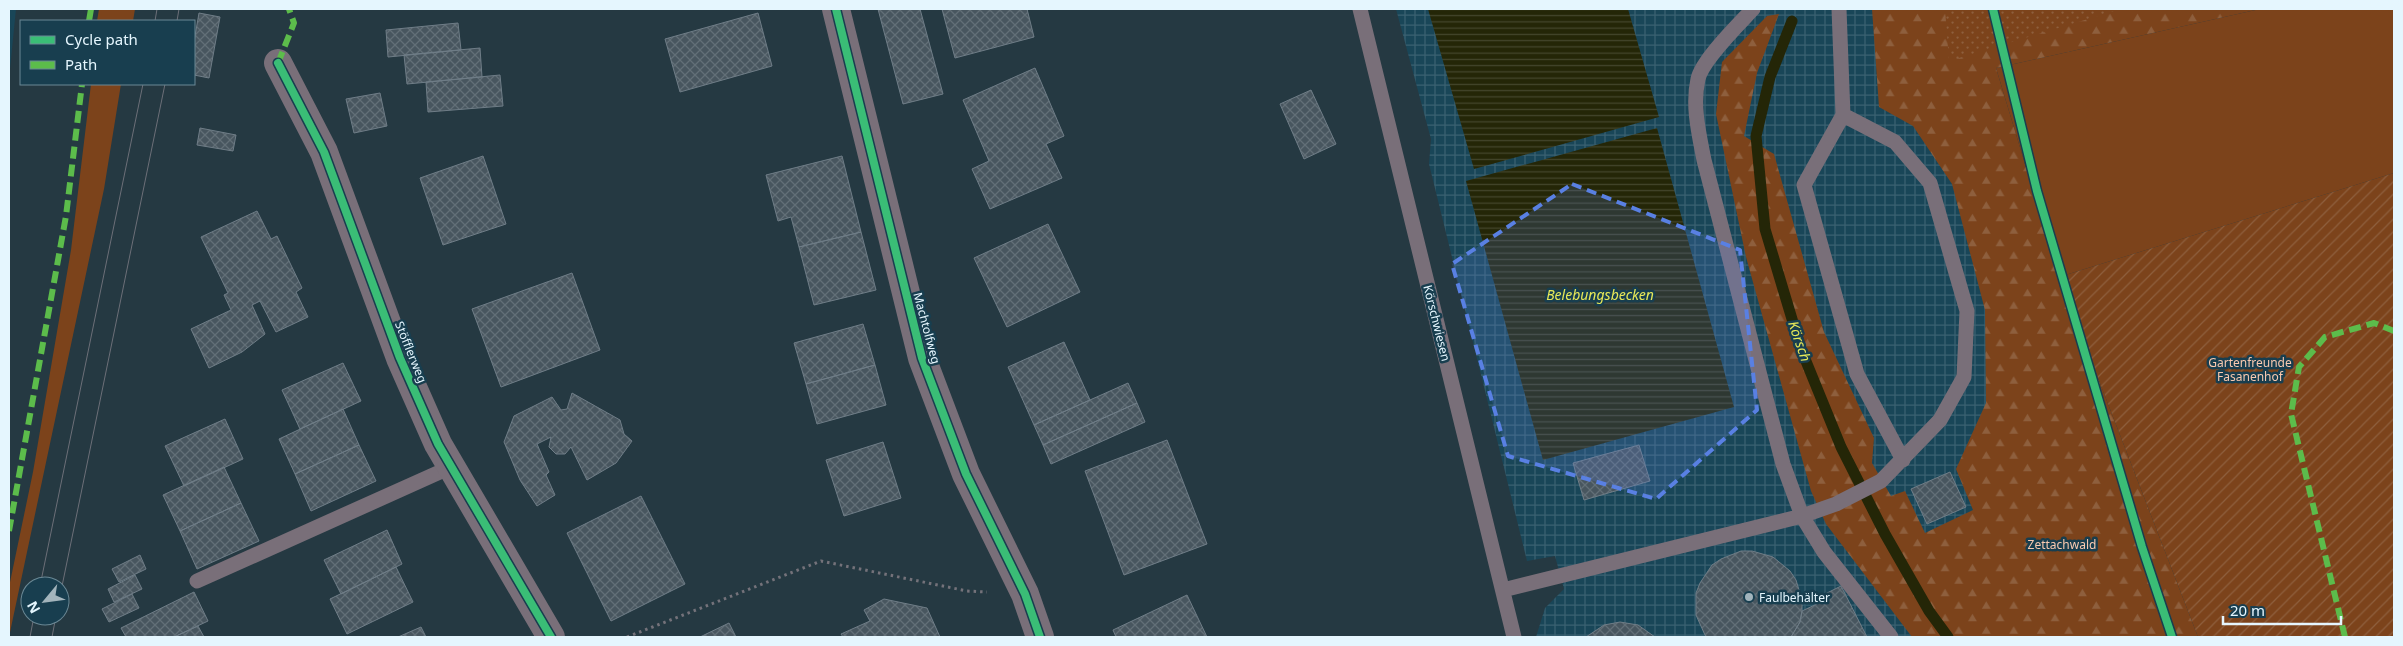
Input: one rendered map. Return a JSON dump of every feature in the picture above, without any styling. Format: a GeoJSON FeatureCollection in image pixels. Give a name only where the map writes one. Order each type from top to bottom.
{"type":"FeatureCollection","features":[{"type":"Feature","properties":{"kind":"street","name":"Machtolfweg"},"geometry":{"type":"LineString","coordinates":[[836,9],[922,358],[966,474],[1025,594],[1040,637]]}},
{"type":"Feature","properties":{"kind":"street","name":"Stöfflerweg"},"geometry":{"type":"LineString","coordinates":[[278,63],[324,152],[400,358],[438,444],[551,637]]}},
{"type":"Feature","properties":{"kind":"lane","name":"Körschwiesen"},"geometry":{"type":"LineString","coordinates":[[1360,9],[1514,637]]}},
{"type":"Feature","properties":{"kind":"lane"},"geometry":{"type":"LineString","coordinates":[[1753,9],[1715,51],[1698,78],[1696,116],[1707,170],[1783,464],[1802,516],[1824,552],[1890,637]]}},
{"type":"Feature","properties":{"kind":"lane"},"geometry":{"type":"LineString","coordinates":[[1839,9],[1843,115],[1804,185],[1857,374],[1903,460]]}},
{"type":"Feature","properties":{"kind":"lane"},"geometry":{"type":"LineString","coordinates":[[1503,590],[1802,516],[1836,504],[1881,480],[1903,460],[1940,420],[1964,377],[1967,311],[1930,183],[1895,142],[1843,115]]}},
{"type":"Feature","properties":{"kind":"lane"},"geometry":{"type":"LineString","coordinates":[[197,581],[451,467]]}},
{"type":"Feature","properties":{"kind":"path"},"geometry":{"type":"LineString","coordinates":[[627,637],[821,561],[967,591],[1025,594]]}},
{"type":"Feature","properties":{"kind":"highlighted area"},"geometry":{"type":"Polygon","coordinates":[[[1572,184],[1740,250],[1757,410],[1656,499],[1508,456],[1452,264],[1572,184]]]}},
{"type":"Feature","properties":{"kind":"shaded area"},"geometry":{"type":"Polygon","coordinates":[[[9,9],[16,9],[9,79],[9,9]]]}},
{"type":"Feature","properties":{"kind":"shaded area"},"geometry":{"type":"Polygon","coordinates":[[[1396,9],[1951,9],[2160,637],[1536,637],[1545,608],[1564,589],[1555,556],[1527,561],[1429,164],[1431,139],[1396,9]]]}},
{"type":"Feature","properties":{"kind":"green space"},"geometry":{"type":"Polygon","coordinates":[[[99,9],[135,9],[133,20],[97,20],[99,9]]]}},
{"type":"Feature","properties":{"kind":"green space","name":"Zettachwald"},"geometry":{"type":"Polygon","coordinates":[[[1872,9],[2260,9],[1996,68],[2059,277],[2198,637],[1912,637],[1826,524],[1811,491],[1746,257],[1716,114],[1722,62],[1767,16],[1779,14],[1757,73],[1744,136],[1774,154],[1824,332],[1874,438],[1872,463],[1891,496],[1905,491],[1925,533],[1973,510],[1956,469],[1986,403],[1985,310],[1952,184],[1913,126],[1879,107],[1872,9]]]}},
{"type":"Feature","properties":{"kind":"green space"},"geometry":{"type":"Polygon","coordinates":[[[1945,9],[2121,9],[1949,61],[1945,9]]]}},
{"type":"Feature","properties":{"kind":"green space"},"geometry":{"type":"Polygon","coordinates":[[[2260,9],[2394,9],[2394,173],[2059,277],[1996,68],[2260,9]]]}},
{"type":"Feature","properties":{"kind":"green space"},"geometry":{"type":"Polygon","coordinates":[[[91,85],[121,85],[104,189],[22,576],[20,576],[20,585],[9,637],[9,587],[33,472],[71,250],[91,85]]]}},
{"type":"Feature","properties":{"kind":"green space","name":"Gartenfreunde Fasanenhof"},"geometry":{"type":"Polygon","coordinates":[[[2394,173],[2394,637],[2198,637],[2059,277],[2394,173]]]}},
{"type":"Feature","properties":{"kind":"water"},"geometry":{"type":"Polygon","coordinates":[[[1428,9],[1628,9],[1659,117],[1474,169],[1428,9]]]}},
{"type":"Feature","properties":{"kind":"water","name":"Belebungsbecken"},"geometry":{"type":"Polygon","coordinates":[[[1657,128],[1734,407],[1543,460],[1466,181],[1657,128]]]}},
{"type":"Feature","properties":{"kind":"building"},"geometry":{"type":"Polygon","coordinates":[[[878,9],[920,9],[943,94],[903,104],[878,9]]]}},
{"type":"Feature","properties":{"kind":"building"},"geometry":{"type":"Polygon","coordinates":[[[942,9],[1027,9],[1034,37],[955,58],[942,9]]]}},
{"type":"Feature","properties":{"kind":"building"},"geometry":{"type":"Polygon","coordinates":[[[199,13],[220,17],[209,78],[195,75],[195,36],[199,13]]]}},
{"type":"Feature","properties":{"kind":"building"},"geometry":{"type":"Polygon","coordinates":[[[758,13],[772,66],[680,92],[665,39],[758,13]]]}},
{"type":"Feature","properties":{"kind":"building"},"geometry":{"type":"Polygon","coordinates":[[[458,23],[461,50],[388,57],[386,30],[458,23]]]}},
{"type":"Feature","properties":{"kind":"building"},"geometry":{"type":"Polygon","coordinates":[[[480,48],[482,77],[407,84],[404,55],[480,48]]]}},
{"type":"Feature","properties":{"kind":"building"},"geometry":{"type":"Polygon","coordinates":[[[1035,68],[1064,136],[1046,144],[1062,178],[990,209],[972,169],[989,161],[963,100],[1035,68]]]}},
{"type":"Feature","properties":{"kind":"building"},"geometry":{"type":"Polygon","coordinates":[[[500,75],[503,106],[428,112],[426,82],[500,75]]]}},
{"type":"Feature","properties":{"kind":"building"},"geometry":{"type":"Polygon","coordinates":[[[1311,90],[1336,144],[1304,159],[1280,104],[1311,90]]]}},
{"type":"Feature","properties":{"kind":"building"},"geometry":{"type":"Polygon","coordinates":[[[380,93],[387,126],[354,133],[346,99],[380,93]]]}},
{"type":"Feature","properties":{"kind":"building"},"geometry":{"type":"Polygon","coordinates":[[[200,128],[236,135],[233,151],[197,145],[200,128]]]}},
{"type":"Feature","properties":{"kind":"building"},"geometry":{"type":"Polygon","coordinates":[[[483,156],[506,224],[443,245],[420,178],[483,156]]]}},
{"type":"Feature","properties":{"kind":"building"},"geometry":{"type":"Polygon","coordinates":[[[842,156],[861,232],[799,247],[791,217],[778,221],[766,175],[842,156]]]}},
{"type":"Feature","properties":{"kind":"building"},"geometry":{"type":"Polygon","coordinates":[[[257,211],[271,239],[277,236],[302,288],[296,292],[308,317],[276,332],[260,301],[252,305],[265,334],[242,352],[209,368],[191,329],[231,310],[224,295],[228,293],[201,237],[257,211]]]}},
{"type":"Feature","properties":{"kind":"building"},"geometry":{"type":"Polygon","coordinates":[[[1048,224],[1080,292],[1007,327],[974,258],[1048,224]]]}},
{"type":"Feature","properties":{"kind":"building"},"geometry":{"type":"Polygon","coordinates":[[[861,232],[876,290],[814,305],[799,247],[861,232]]]}},
{"type":"Feature","properties":{"kind":"building"},"geometry":{"type":"Polygon","coordinates":[[[572,273],[600,350],[501,387],[472,309],[572,273]]]}},
{"type":"Feature","properties":{"kind":"building"},"geometry":{"type":"Polygon","coordinates":[[[863,324],[875,365],[806,384],[794,343],[863,324]]]}},
{"type":"Feature","properties":{"kind":"building"},"geometry":{"type":"Polygon","coordinates":[[[1064,342],[1090,400],[1034,425],[1008,367],[1064,342]]]}},
{"type":"Feature","properties":{"kind":"building"},"geometry":{"type":"Polygon","coordinates":[[[343,363],[361,401],[300,429],[282,390],[343,363]]]}},
{"type":"Feature","properties":{"kind":"building"},"geometry":{"type":"Polygon","coordinates":[[[875,365],[886,405],[817,424],[806,384],[875,365]]]}},
{"type":"Feature","properties":{"kind":"building"},"geometry":{"type":"Polygon","coordinates":[[[1128,383],[1137,403],[1043,445],[1034,425],[1128,383]]]}},
{"type":"Feature","properties":{"kind":"building"},"geometry":{"type":"Polygon","coordinates":[[[572,393],[620,420],[624,434],[632,441],[616,463],[587,480],[571,447],[565,454],[556,454],[549,447],[551,437],[537,444],[549,472],[546,475],[555,495],[537,506],[520,480],[504,442],[514,416],[552,397],[561,410],[567,409],[572,393]]]}},
{"type":"Feature","properties":{"kind":"building"},"geometry":{"type":"Polygon","coordinates":[[[1137,403],[1145,422],[1051,464],[1043,445],[1137,403]]]}},
{"type":"Feature","properties":{"kind":"building"},"geometry":{"type":"Polygon","coordinates":[[[343,409],[359,445],[295,474],[279,439],[343,409]]]}},
{"type":"Feature","properties":{"kind":"building"},"geometry":{"type":"Polygon","coordinates":[[[225,419],[243,459],[184,486],[165,446],[225,419]]]}},
{"type":"Feature","properties":{"kind":"building"},"geometry":{"type":"Polygon","coordinates":[[[1167,440],[1207,544],[1124,575],[1085,471],[1167,440]]]}},
{"type":"Feature","properties":{"kind":"building"},"geometry":{"type":"Polygon","coordinates":[[[883,442],[901,498],[844,516],[826,460],[883,442]]]}},
{"type":"Feature","properties":{"kind":"building"},"geometry":{"type":"Polygon","coordinates":[[[359,445],[376,481],[311,511],[295,474],[359,445]]]}},
{"type":"Feature","properties":{"kind":"building"},"geometry":{"type":"Polygon","coordinates":[[[1639,445],[1650,481],[1584,500],[1573,463],[1639,445]]]}},
{"type":"Feature","properties":{"kind":"building"},"geometry":{"type":"Polygon","coordinates":[[[224,467],[241,503],[180,531],[163,495],[224,467]]]}},
{"type":"Feature","properties":{"kind":"building"},"geometry":{"type":"Polygon","coordinates":[[[1950,472],[1966,507],[1927,524],[1911,489],[1950,472]]]}},
{"type":"Feature","properties":{"kind":"building"},"geometry":{"type":"Polygon","coordinates":[[[641,496],[685,584],[611,621],[567,533],[641,496]]]}},
{"type":"Feature","properties":{"kind":"building"},"geometry":{"type":"Polygon","coordinates":[[[241,503],[259,541],[197,569],[180,531],[241,503]]]}},
{"type":"Feature","properties":{"kind":"building"},"geometry":{"type":"Polygon","coordinates":[[[387,530],[402,564],[341,594],[324,560],[387,530]]]}},
{"type":"Feature","properties":{"kind":"building","name":"Faulbehälter"},"geometry":{"type":"Polygon","coordinates":[[[1741,551],[1752,551],[1773,557],[1790,571],[1796,580],[1802,600],[1802,611],[1800,622],[1791,637],[1707,637],[1705,635],[1696,615],[1696,593],[1700,583],[1712,565],[1741,551]]]}},
{"type":"Feature","properties":{"kind":"building"},"geometry":{"type":"Polygon","coordinates":[[[140,555],[146,569],[119,582],[112,569],[140,555]]]}},
{"type":"Feature","properties":{"kind":"building"},"geometry":{"type":"Polygon","coordinates":[[[396,567],[413,602],[347,634],[330,599],[396,567]]]}},
{"type":"Feature","properties":{"kind":"building"},"geometry":{"type":"Polygon","coordinates":[[[135,575],[142,589],[114,602],[108,589],[135,575]]]}},
{"type":"Feature","properties":{"kind":"building"},"geometry":{"type":"Polygon","coordinates":[[[1841,586],[1867,637],[1791,637],[1800,622],[1802,611],[1817,604],[1815,599],[1841,586]]]}},
{"type":"Feature","properties":{"kind":"building"},"geometry":{"type":"Polygon","coordinates":[[[194,592],[208,621],[174,637],[126,637],[121,628],[194,592]]]}},
{"type":"Feature","properties":{"kind":"building"},"geometry":{"type":"Polygon","coordinates":[[[132,594],[139,608],[109,622],[102,609],[132,594]]]}},
{"type":"Feature","properties":{"kind":"building"},"geometry":{"type":"Polygon","coordinates":[[[1187,595],[1207,637],[1116,637],[1113,630],[1187,595]]]}},
{"type":"Feature","properties":{"kind":"building"},"geometry":{"type":"Polygon","coordinates":[[[884,599],[927,608],[940,637],[843,637],[841,634],[870,621],[864,610],[884,599]]]}},
{"type":"Feature","properties":{"kind":"building"},"geometry":{"type":"Polygon","coordinates":[[[1620,622],[1638,625],[1655,637],[1586,637],[1604,625],[1620,622]]]}},
{"type":"Feature","properties":{"kind":"building"},"geometry":{"type":"Polygon","coordinates":[[[729,623],[736,637],[700,637],[729,623]]]}},
{"type":"Feature","properties":{"kind":"building"},"geometry":{"type":"Polygon","coordinates":[[[198,626],[204,637],[174,637],[198,626]]]}},
{"type":"Feature","properties":{"kind":"building"},"geometry":{"type":"Polygon","coordinates":[[[421,627],[426,637],[398,637],[421,627]]]}},
{"type":"Feature","properties":{"kind":"waterway","name":"Körsch"},"geometry":{"type":"LineString","coordinates":[[1792,21],[1770,77],[1756,136],[1765,229],[1801,349],[1841,447],[1885,534],[1929,611],[1948,637]]}},
{"type":"Feature","properties":{"kind":"tram line"},"geometry":{"type":"LineString","coordinates":[[155,20],[157,9]]}},
{"type":"Feature","properties":{"kind":"tram line"},"geometry":{"type":"LineString","coordinates":[[177,20],[179,9]]}},
{"type":"Feature","properties":{"kind":"tram line"},"geometry":{"type":"LineString","coordinates":[[42,576],[143,85]]}},
{"type":"Feature","properties":{"kind":"tram line"},"geometry":{"type":"LineString","coordinates":[[64,576],[165,85]]}},
{"type":"Feature","properties":{"kind":"tram line"},"geometry":{"type":"LineString","coordinates":[[30,637],[32,626]]}},
{"type":"Feature","properties":{"kind":"tram line"},"geometry":{"type":"LineString","coordinates":[[52,637],[54,626]]}},
{"type":"Feature","properties":{"kind":"marked path"},"geometry":{"type":"LineString","coordinates":[[89,20],[91,9]]}},
{"type":"Feature","properties":{"kind":"marked path"},"geometry":{"type":"LineString","coordinates":[[278,63],[294,23],[289,9]]}},
{"type":"Feature","properties":{"kind":"marked path"},"geometry":{"type":"LineString","coordinates":[[9,531],[66,216],[82,85]]}},
{"type":"Feature","properties":{"kind":"marked path"},"geometry":{"type":"LineString","coordinates":[[2345,637],[2291,414],[2299,367],[2325,337],[2374,323],[2394,331]]}},
{"type":"Feature","properties":{"kind":"cycle path"},"geometry":{"type":"LineString","coordinates":[[836,9],[922,358],[966,474],[1025,594],[1040,637]]}},
{"type":"Feature","properties":{"kind":"cycle path"},"geometry":{"type":"LineString","coordinates":[[1993,9],[2037,191],[2142,547],[2172,637]]}},
{"type":"Feature","properties":{"kind":"cycle path"},"geometry":{"type":"LineString","coordinates":[[278,63],[324,152],[400,358],[438,444],[551,637]]}},
{"type":"Feature","properties":{"kind":"place","name":"Faulbehälter"},"geometry":{"type":"Point","coordinates":[1749,597]}}]}
